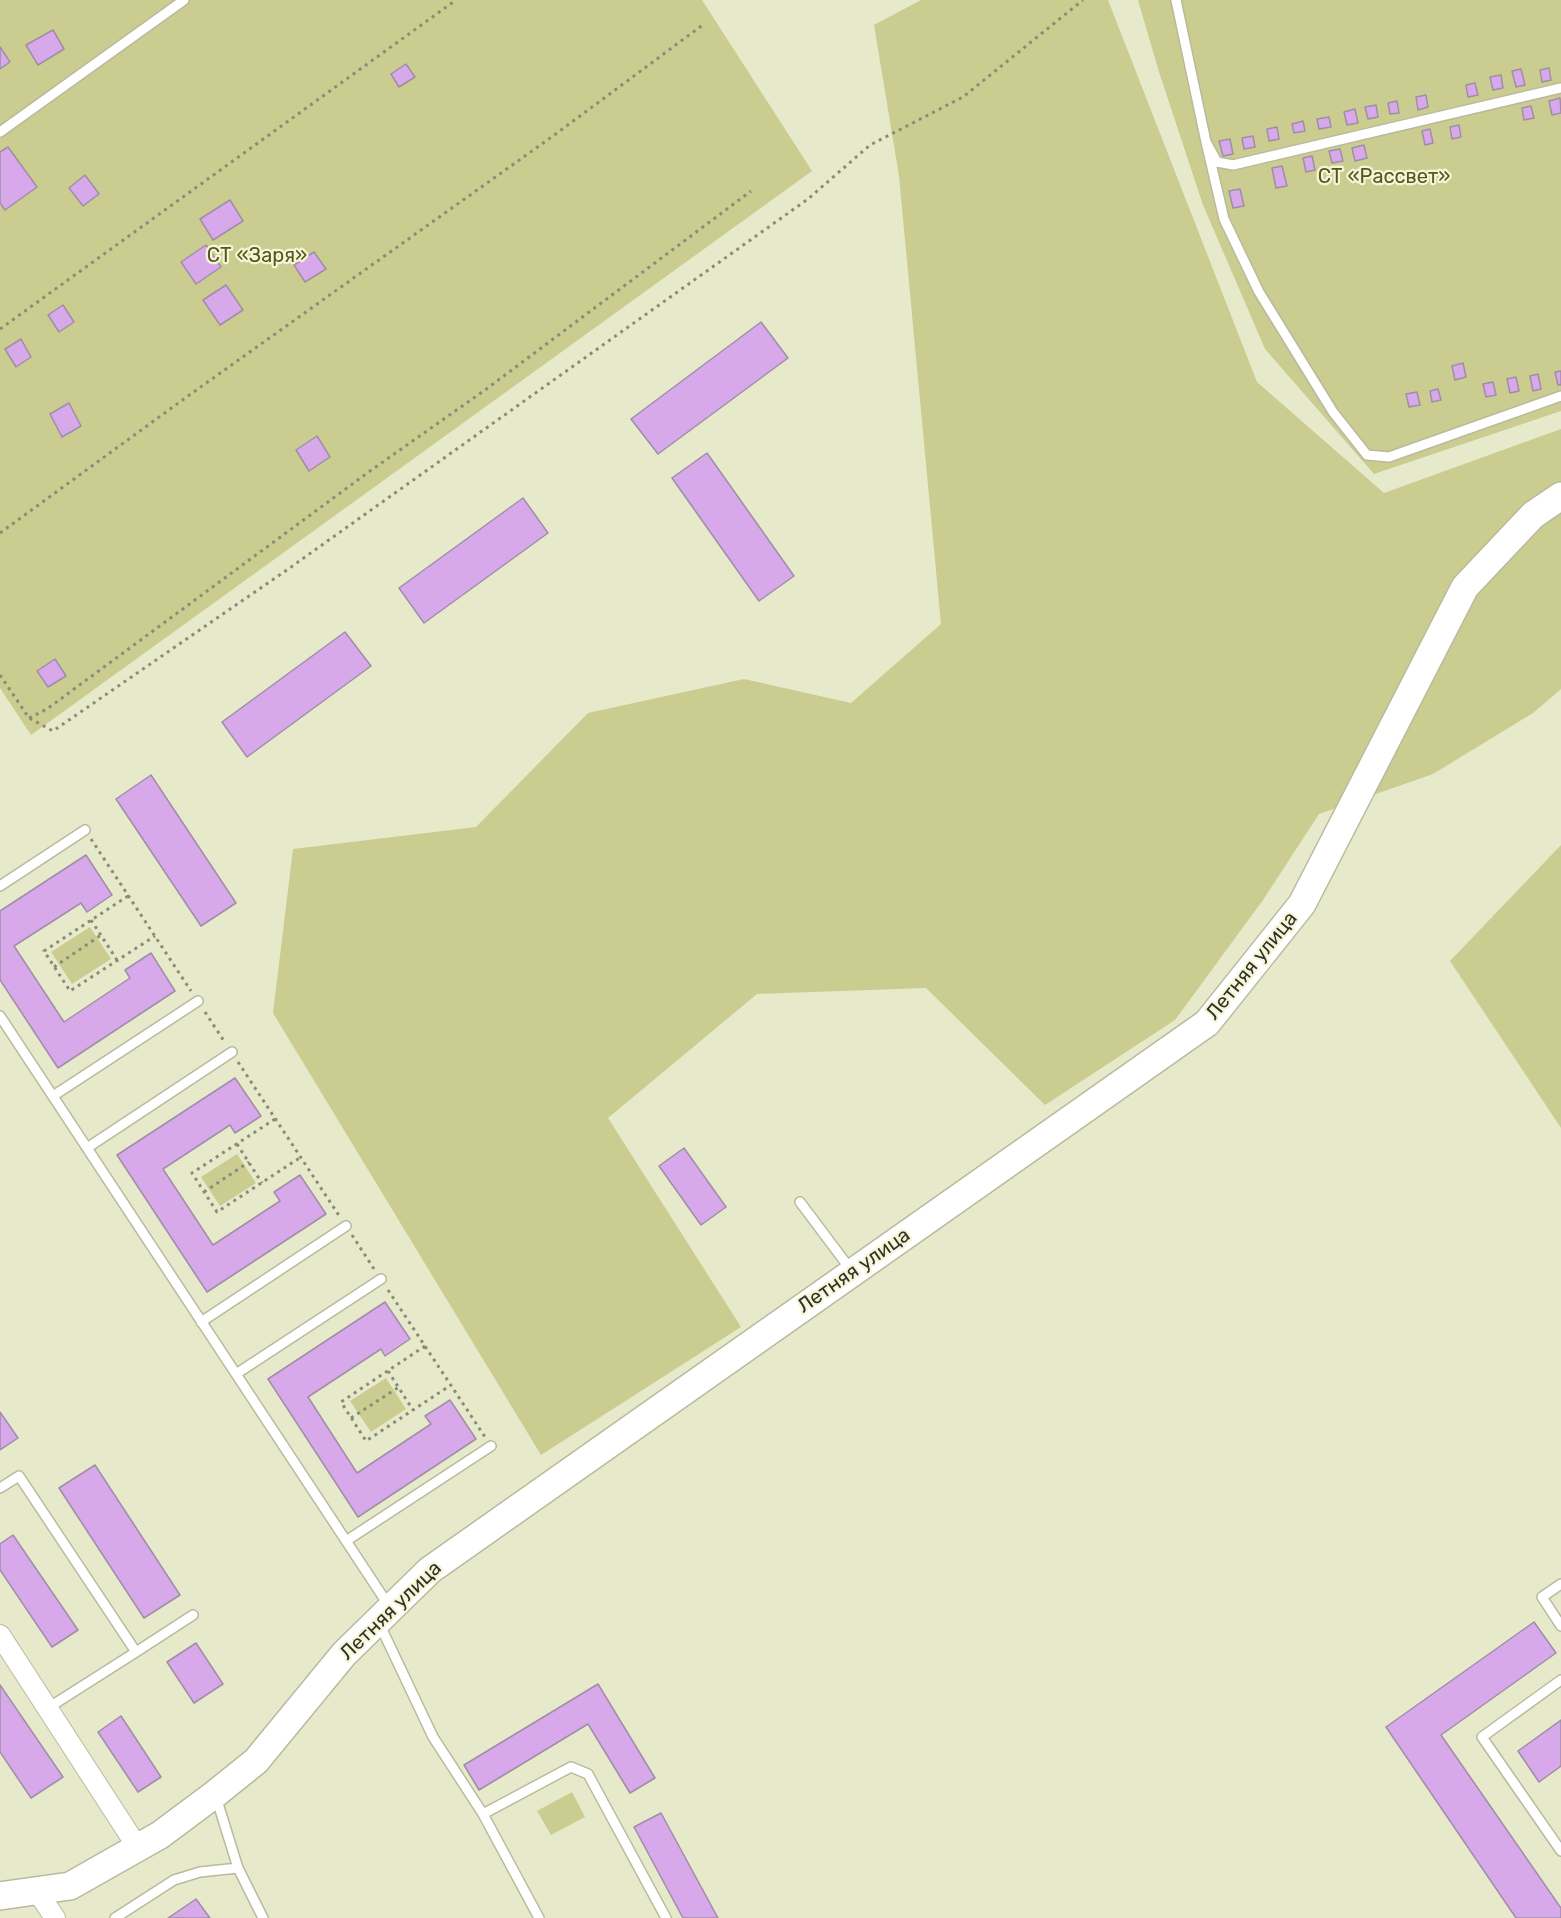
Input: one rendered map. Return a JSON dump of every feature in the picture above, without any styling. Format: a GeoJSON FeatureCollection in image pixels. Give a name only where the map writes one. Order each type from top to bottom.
{"type":"FeatureCollection","features":[{"type":"Feature","properties":{"kind":"street","name":"Летняя улица"},"geometry":{"type":"LineString","coordinates":[[0,1896],[37,1891],[82,1879],[138,1848],[215,1794],[256,1761],[344,1654],[430,1570],[1207,1023],[1302,904],[1465,587],[1533,515],[1561,496]]}},
{"type":"Feature","properties":{"kind":"street"},"geometry":{"type":"LineString","coordinates":[[0,1635],[138,1848]]}},
{"type":"Feature","properties":{"kind":"street"},"geometry":{"type":"LineString","coordinates":[[37,1891],[55,1918]]}},
{"type":"Feature","properties":{"kind":"lane"},"geometry":{"type":"LineString","coordinates":[[0,132],[183,0]]}},
{"type":"Feature","properties":{"kind":"lane"},"geometry":{"type":"LineString","coordinates":[[1176,0],[1224,219],[1259,292],[1333,412],[1367,455],[1389,457],[1561,396]]}},
{"type":"Feature","properties":{"kind":"lane"},"geometry":{"type":"LineString","coordinates":[[1206,142],[1217,162],[1233,165],[1561,88]]}},
{"type":"Feature","properties":{"kind":"lane"},"geometry":{"type":"LineString","coordinates":[[0,886],[85,830]]}},
{"type":"Feature","properties":{"kind":"lane"},"geometry":{"type":"LineString","coordinates":[[53,1096],[198,1001]]}},
{"type":"Feature","properties":{"kind":"lane"},"geometry":{"type":"LineString","coordinates":[[0,1016],[346,1541],[384,1615],[433,1737],[483,1814],[539,1918]]}},
{"type":"Feature","properties":{"kind":"lane"},"geometry":{"type":"LineString","coordinates":[[87,1148],[231,1052]]}},
{"type":"Feature","properties":{"kind":"lane"},"geometry":{"type":"LineString","coordinates":[[800,1202],[852,1272]]}},
{"type":"Feature","properties":{"kind":"lane"},"geometry":{"type":"LineString","coordinates":[[201,1322],[346,1226]]}},
{"type":"Feature","properties":{"kind":"lane"},"geometry":{"type":"LineString","coordinates":[[236,1374],[381,1279]]}},
{"type":"Feature","properties":{"kind":"lane"},"geometry":{"type":"LineString","coordinates":[[346,1541],[491,1446]]}},
{"type":"Feature","properties":{"kind":"lane"},"geometry":{"type":"LineString","coordinates":[[0,1488],[19,1476],[136,1652]]}},
{"type":"Feature","properties":{"kind":"lane"},"geometry":{"type":"LineString","coordinates":[[1561,1584],[1542,1597],[1561,1626]]}},
{"type":"Feature","properties":{"kind":"lane"},"geometry":{"type":"LineString","coordinates":[[48,1708],[193,1615]]}},
{"type":"Feature","properties":{"kind":"lane"},"geometry":{"type":"LineString","coordinates":[[1561,1680],[1482,1737],[1561,1851]]}},
{"type":"Feature","properties":{"kind":"lane"},"geometry":{"type":"LineString","coordinates":[[483,1814],[571,1767],[588,1774],[666,1918]]}},
{"type":"Feature","properties":{"kind":"lane"},"geometry":{"type":"LineString","coordinates":[[215,1794],[238,1868],[263,1918]]}},
{"type":"Feature","properties":{"kind":"lane"},"geometry":{"type":"LineString","coordinates":[[115,1918],[174,1880],[200,1872],[238,1868]]}},
{"type":"Feature","properties":{"kind":"path"},"geometry":{"type":"LineString","coordinates":[[0,329],[456,0]]}},
{"type":"Feature","properties":{"kind":"path"},"geometry":{"type":"LineString","coordinates":[[0,675],[29,718],[53,732],[284,572],[798,206],[870,145],[963,97],[1083,0]]}},
{"type":"Feature","properties":{"kind":"path"},"geometry":{"type":"LineString","coordinates":[[0,533],[553,136],[704,24]]}},
{"type":"Feature","properties":{"kind":"path"},"geometry":{"type":"LineString","coordinates":[[29,718],[47,709],[370,471],[485,390],[751,191]]}},
{"type":"Feature","properties":{"kind":"path"},"geometry":{"type":"LineString","coordinates":[[85,830],[491,1446]]}},
{"type":"Feature","properties":{"kind":"path"},"geometry":{"type":"LineString","coordinates":[[128,896],[44,951],[54,967],[70,991],[154,936]]}},
{"type":"Feature","properties":{"kind":"path"},"geometry":{"type":"LineString","coordinates":[[91,920],[117,960]]}},
{"type":"Feature","properties":{"kind":"path"},"geometry":{"type":"LineString","coordinates":[[54,967],[101,935]]}},
{"type":"Feature","properties":{"kind":"path"},"geometry":{"type":"LineString","coordinates":[[275,1119],[192,1173],[217,1212],[300,1157]]}},
{"type":"Feature","properties":{"kind":"path"},"geometry":{"type":"LineString","coordinates":[[237,1144],[262,1182]]}},
{"type":"Feature","properties":{"kind":"path"},"geometry":{"type":"LineString","coordinates":[[204,1192],[249,1162]]}},
{"type":"Feature","properties":{"kind":"path"},"geometry":{"type":"LineString","coordinates":[[425,1346],[341,1402],[366,1441],[451,1385]]}},
{"type":"Feature","properties":{"kind":"path"},"geometry":{"type":"LineString","coordinates":[[388,1371],[413,1410]]}},
{"type":"Feature","properties":{"kind":"path"},"geometry":{"type":"LineString","coordinates":[[351,1418],[399,1387]]}},
{"type":"Feature","properties":{"kind":"green space","name":"СТ «Заря»"},"geometry":{"type":"Polygon","coordinates":[[[0,0],[702,0],[812,171],[31,735],[0,688],[0,0]]]}},
{"type":"Feature","properties":{"kind":"green space"},"geometry":{"type":"Polygon","coordinates":[[[921,0],[1108,0],[1257,382],[1384,493],[1561,429],[1561,689],[1533,713],[1433,774],[1319,814],[1263,900],[1175,1020],[1045,1105],[926,988],[757,994],[608,1118],[741,1327],[541,1455],[273,1013],[293,849],[476,827],[588,713],[744,679],[851,703],[941,624],[899,176],[874,25],[921,0]]]}},
{"type":"Feature","properties":{"kind":"green space","name":"СТ «Рассвет»"},"geometry":{"type":"Polygon","coordinates":[[[1138,0],[1561,0],[1561,411],[1374,474],[1265,349],[1203,205],[1138,0]]]}},
{"type":"Feature","properties":{"kind":"green space"},"geometry":{"type":"Polygon","coordinates":[[[1561,845],[1561,1128],[1450,961],[1561,845]]]}},
{"type":"Feature","properties":{"kind":"green space"},"geometry":{"type":"Polygon","coordinates":[[[90,927],[111,959],[72,984],[51,952],[90,927]]]}},
{"type":"Feature","properties":{"kind":"green space"},"geometry":{"type":"Polygon","coordinates":[[[237,1154],[256,1183],[220,1206],[201,1177],[237,1154]]]}},
{"type":"Feature","properties":{"kind":"green space"},"geometry":{"type":"Polygon","coordinates":[[[386,1378],[406,1409],[371,1432],[350,1401],[386,1378]]]}},
{"type":"Feature","properties":{"kind":"green space"},"geometry":{"type":"Polygon","coordinates":[[[572,1792],[585,1817],[551,1835],[537,1811],[572,1792]]]}},
{"type":"Feature","properties":{"kind":"building"},"geometry":{"type":"Polygon","coordinates":[[[53,30],[64,49],[38,65],[26,45],[53,30]]]}},
{"type":"Feature","properties":{"kind":"building"},"geometry":{"type":"Polygon","coordinates":[[[0,47],[10,62],[0,69],[0,47]]]}},
{"type":"Feature","properties":{"kind":"building"},"geometry":{"type":"Polygon","coordinates":[[[406,64],[415,77],[399,87],[391,74],[406,64]]]}},
{"type":"Feature","properties":{"kind":"building"},"geometry":{"type":"Polygon","coordinates":[[[1549,68],[1551,80],[1542,82],[1540,70],[1549,68]]]}},
{"type":"Feature","properties":{"kind":"building"},"geometry":{"type":"Polygon","coordinates":[[[1521,69],[1525,85],[1516,87],[1512,71],[1521,69]]]}},
{"type":"Feature","properties":{"kind":"building"},"geometry":{"type":"Polygon","coordinates":[[[1501,75],[1503,88],[1493,90],[1490,77],[1501,75]]]}},
{"type":"Feature","properties":{"kind":"building"},"geometry":{"type":"Polygon","coordinates":[[[1475,83],[1478,95],[1468,97],[1466,85],[1475,83]]]}},
{"type":"Feature","properties":{"kind":"building"},"geometry":{"type":"Polygon","coordinates":[[[1426,95],[1428,107],[1418,110],[1416,97],[1426,95]]]}},
{"type":"Feature","properties":{"kind":"building"},"geometry":{"type":"Polygon","coordinates":[[[1560,98],[1561,113],[1552,115],[1549,101],[1560,98]]]}},
{"type":"Feature","properties":{"kind":"building"},"geometry":{"type":"Polygon","coordinates":[[[1397,101],[1399,113],[1390,114],[1388,103],[1397,101]]]}},
{"type":"Feature","properties":{"kind":"building"},"geometry":{"type":"Polygon","coordinates":[[[1376,105],[1378,117],[1368,119],[1365,107],[1376,105]]]}},
{"type":"Feature","properties":{"kind":"building"},"geometry":{"type":"Polygon","coordinates":[[[1531,106],[1534,118],[1524,120],[1522,108],[1531,106]]]}},
{"type":"Feature","properties":{"kind":"building"},"geometry":{"type":"Polygon","coordinates":[[[1355,109],[1358,123],[1347,125],[1344,112],[1355,109]]]}},
{"type":"Feature","properties":{"kind":"building"},"geometry":{"type":"Polygon","coordinates":[[[1329,117],[1331,127],[1319,129],[1317,119],[1329,117]]]}},
{"type":"Feature","properties":{"kind":"building"},"geometry":{"type":"Polygon","coordinates":[[[1303,121],[1305,131],[1294,133],[1292,124],[1303,121]]]}},
{"type":"Feature","properties":{"kind":"building"},"geometry":{"type":"Polygon","coordinates":[[[1459,125],[1461,137],[1452,139],[1450,127],[1459,125]]]}},
{"type":"Feature","properties":{"kind":"building"},"geometry":{"type":"Polygon","coordinates":[[[1277,127],[1279,139],[1269,141],[1267,129],[1277,127]]]}},
{"type":"Feature","properties":{"kind":"building"},"geometry":{"type":"Polygon","coordinates":[[[1430,129],[1433,143],[1425,145],[1422,131],[1430,129]]]}},
{"type":"Feature","properties":{"kind":"building"},"geometry":{"type":"Polygon","coordinates":[[[1253,136],[1255,147],[1244,149],[1242,138],[1253,136]]]}},
{"type":"Feature","properties":{"kind":"building"},"geometry":{"type":"Polygon","coordinates":[[[1230,139],[1233,154],[1223,156],[1219,141],[1230,139]]]}},
{"type":"Feature","properties":{"kind":"building"},"geometry":{"type":"Polygon","coordinates":[[[1364,145],[1367,158],[1355,161],[1352,148],[1364,145]]]}},
{"type":"Feature","properties":{"kind":"building"},"geometry":{"type":"Polygon","coordinates":[[[8,147],[37,187],[5,210],[0,203],[0,152],[8,147]]]}},
{"type":"Feature","properties":{"kind":"building"},"geometry":{"type":"Polygon","coordinates":[[[1340,149],[1343,161],[1332,163],[1329,151],[1340,149]]]}},
{"type":"Feature","properties":{"kind":"building"},"geometry":{"type":"Polygon","coordinates":[[[1312,156],[1315,170],[1306,172],[1303,158],[1312,156]]]}},
{"type":"Feature","properties":{"kind":"building"},"geometry":{"type":"Polygon","coordinates":[[[1282,166],[1287,186],[1276,188],[1272,168],[1282,166]]]}},
{"type":"Feature","properties":{"kind":"building"},"geometry":{"type":"Polygon","coordinates":[[[85,175],[99,194],[83,206],[69,188],[85,175]]]}},
{"type":"Feature","properties":{"kind":"building"},"geometry":{"type":"Polygon","coordinates":[[[1240,189],[1244,206],[1233,208],[1229,191],[1240,189]]]}},
{"type":"Feature","properties":{"kind":"building"},"geometry":{"type":"Polygon","coordinates":[[[230,200],[243,221],[213,240],[200,219],[230,200]]]}},
{"type":"Feature","properties":{"kind":"building"},"geometry":{"type":"Polygon","coordinates":[[[206,245],[221,267],[196,284],[181,262],[206,245]]]}},
{"type":"Feature","properties":{"kind":"building"},"geometry":{"type":"Polygon","coordinates":[[[314,252],[326,269],[305,282],[294,265],[314,252]]]}},
{"type":"Feature","properties":{"kind":"building"},"geometry":{"type":"Polygon","coordinates":[[[226,285],[243,310],[220,325],[203,300],[226,285]]]}},
{"type":"Feature","properties":{"kind":"building"},"geometry":{"type":"Polygon","coordinates":[[[63,305],[74,322],[59,332],[48,315],[63,305]]]}},
{"type":"Feature","properties":{"kind":"building"},"geometry":{"type":"Polygon","coordinates":[[[761,322],[788,358],[658,454],[631,419],[761,322]]]}},
{"type":"Feature","properties":{"kind":"building"},"geometry":{"type":"Polygon","coordinates":[[[21,339],[31,357],[16,367],[5,349],[21,339]]]}},
{"type":"Feature","properties":{"kind":"building"},"geometry":{"type":"Polygon","coordinates":[[[1463,363],[1466,377],[1455,380],[1452,366],[1463,363]]]}},
{"type":"Feature","properties":{"kind":"building"},"geometry":{"type":"Polygon","coordinates":[[[1561,371],[1561,385],[1558,385],[1555,372],[1561,371]]]}},
{"type":"Feature","properties":{"kind":"building"},"geometry":{"type":"Polygon","coordinates":[[[1538,374],[1541,389],[1533,391],[1530,376],[1538,374]]]}},
{"type":"Feature","properties":{"kind":"building"},"geometry":{"type":"Polygon","coordinates":[[[1516,377],[1519,391],[1510,393],[1507,379],[1516,377]]]}},
{"type":"Feature","properties":{"kind":"building"},"geometry":{"type":"Polygon","coordinates":[[[1493,382],[1496,395],[1486,397],[1483,384],[1493,382]]]}},
{"type":"Feature","properties":{"kind":"building"},"geometry":{"type":"Polygon","coordinates":[[[1438,389],[1441,400],[1432,402],[1430,391],[1438,389]]]}},
{"type":"Feature","properties":{"kind":"building"},"geometry":{"type":"Polygon","coordinates":[[[1417,392],[1420,405],[1409,407],[1406,394],[1417,392]]]}},
{"type":"Feature","properties":{"kind":"building"},"geometry":{"type":"Polygon","coordinates":[[[69,403],[81,426],[62,437],[50,414],[69,403]]]}},
{"type":"Feature","properties":{"kind":"building"},"geometry":{"type":"Polygon","coordinates":[[[317,436],[330,457],[309,471],[296,450],[317,436]]]}},
{"type":"Feature","properties":{"kind":"building"},"geometry":{"type":"Polygon","coordinates":[[[707,453],[794,576],[759,601],[672,478],[707,453]]]}},
{"type":"Feature","properties":{"kind":"building"},"geometry":{"type":"Polygon","coordinates":[[[523,498],[548,533],[424,623],[399,588],[523,498]]]}},
{"type":"Feature","properties":{"kind":"building"},"geometry":{"type":"Polygon","coordinates":[[[345,632],[371,666],[247,757],[222,722],[345,632]]]}},
{"type":"Feature","properties":{"kind":"building"},"geometry":{"type":"Polygon","coordinates":[[[55,659],[66,676],[48,687],[37,671],[55,659]]]}},
{"type":"Feature","properties":{"kind":"building"},"geometry":{"type":"Polygon","coordinates":[[[151,775],[236,903],[201,926],[116,799],[151,775]]]}},
{"type":"Feature","properties":{"kind":"building"},"geometry":{"type":"Polygon","coordinates":[[[86,855],[112,895],[87,912],[81,903],[14,946],[64,1022],[130,978],[125,970],[151,953],[175,991],[58,1068],[0,980],[0,911],[86,855]]]}},
{"type":"Feature","properties":{"kind":"building"},"geometry":{"type":"Polygon","coordinates":[[[235,1078],[261,1116],[235,1133],[230,1125],[163,1169],[213,1245],[280,1201],[274,1192],[300,1175],[326,1214],[207,1292],[117,1155],[235,1078]]]}},
{"type":"Feature","properties":{"kind":"building"},"geometry":{"type":"Polygon","coordinates":[[[684,1148],[726,1207],[701,1225],[659,1166],[684,1148]]]}},
{"type":"Feature","properties":{"kind":"building"},"geometry":{"type":"Polygon","coordinates":[[[385,1302],[410,1339],[385,1356],[381,1349],[308,1397],[357,1473],[431,1424],[425,1416],[450,1400],[476,1439],[358,1517],[268,1379],[385,1302]]]}},
{"type":"Feature","properties":{"kind":"building"},"geometry":{"type":"Polygon","coordinates":[[[0,1412],[18,1438],[0,1450],[0,1412]]]}},
{"type":"Feature","properties":{"kind":"building"},"geometry":{"type":"Polygon","coordinates":[[[95,1465],[180,1595],[144,1618],[59,1488],[95,1465]]]}},
{"type":"Feature","properties":{"kind":"building"},"geometry":{"type":"Polygon","coordinates":[[[13,1535],[78,1630],[52,1647],[0,1570],[0,1544],[13,1535]]]}},
{"type":"Feature","properties":{"kind":"building"},"geometry":{"type":"Polygon","coordinates":[[[1534,1622],[1556,1653],[1441,1735],[1561,1908],[1561,1918],[1516,1918],[1386,1727],[1534,1622]]]}},
{"type":"Feature","properties":{"kind":"building"},"geometry":{"type":"Polygon","coordinates":[[[196,1643],[223,1684],[194,1703],[167,1662],[196,1643]]]}},
{"type":"Feature","properties":{"kind":"building"},"geometry":{"type":"Polygon","coordinates":[[[598,1684],[655,1778],[630,1793],[588,1724],[479,1790],[464,1765],[598,1684]]]}},
{"type":"Feature","properties":{"kind":"building"},"geometry":{"type":"Polygon","coordinates":[[[0,1685],[63,1777],[31,1798],[0,1752],[0,1685]]]}},
{"type":"Feature","properties":{"kind":"building"},"geometry":{"type":"Polygon","coordinates":[[[121,1716],[161,1777],[138,1792],[98,1732],[121,1716]]]}},
{"type":"Feature","properties":{"kind":"building"},"geometry":{"type":"Polygon","coordinates":[[[1561,1720],[1561,1766],[1539,1782],[1518,1751],[1561,1720]]]}},
{"type":"Feature","properties":{"kind":"building"},"geometry":{"type":"Polygon","coordinates":[[[661,1813],[718,1918],[683,1918],[634,1827],[661,1813]]]}},
{"type":"Feature","properties":{"kind":"building"},"geometry":{"type":"Polygon","coordinates":[[[196,1899],[210,1918],[168,1918],[196,1899]]]}}]}
